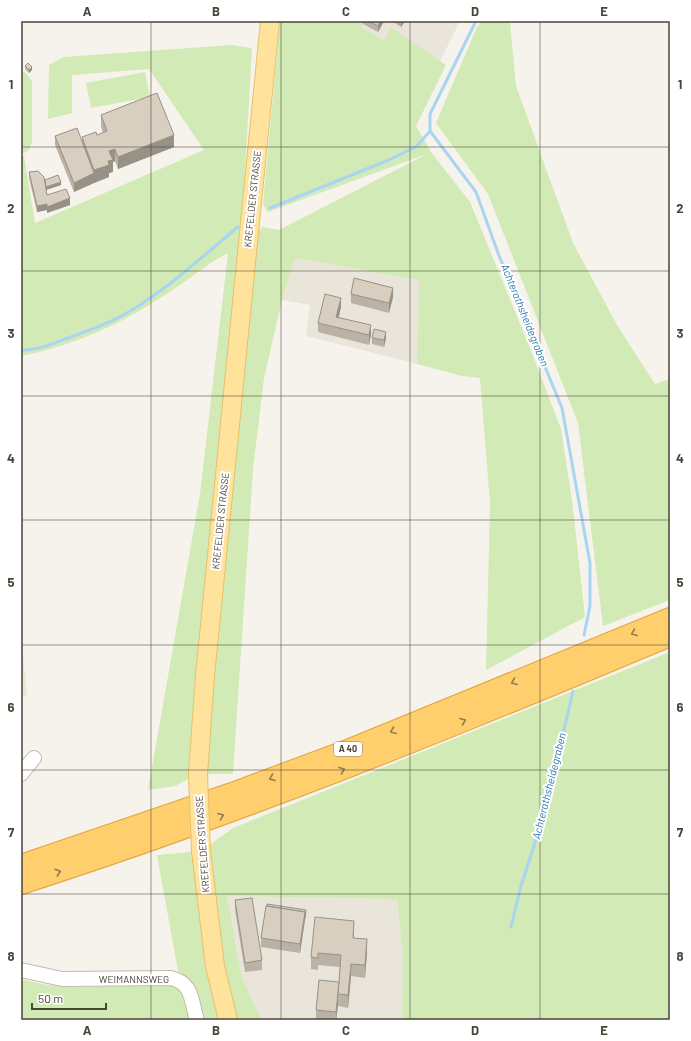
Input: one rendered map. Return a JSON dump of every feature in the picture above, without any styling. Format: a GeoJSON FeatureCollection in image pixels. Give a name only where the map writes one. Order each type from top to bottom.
{"type":"FeatureCollection","features":[{"type":"Feature","properties":{"kind":"highway","name":"A 40"},"geometry":{"type":"LineString","coordinates":[[21,865],[232,793],[350,749],[670,618]]}},
{"type":"Feature","properties":{"kind":"highway","name":"A 40"},"geometry":{"type":"LineString","coordinates":[[21,884],[216,818],[360,763],[670,636]]}},
{"type":"Feature","properties":{"kind":"main road","name":"KREFELDER STRASSE"},"geometry":{"type":"LineString","coordinates":[[228,1020],[215,966],[200,851],[198,774],[205,668],[270,21]]}},
{"type":"Feature","properties":{"kind":"street"},"geometry":{"type":"LineString","coordinates":[[21,774],[34,758]]}},
{"type":"Feature","properties":{"kind":"street","name":"WEIMANNSWEG"},"geometry":{"type":"LineString","coordinates":[[21,970],[62,979],[171,978],[182,980],[188,987],[197,1020]]}},
{"type":"Feature","properties":{"kind":"shaded area"},"geometry":{"type":"Polygon","coordinates":[[[364,21],[460,21],[440,61],[391,27],[384,40],[361,27],[364,21]]]}},
{"type":"Feature","properties":{"kind":"shaded area"},"geometry":{"type":"Polygon","coordinates":[[[295,258],[420,280],[417,364],[306,336],[310,305],[282,300],[295,258]]]}},
{"type":"Feature","properties":{"kind":"shaded area"},"geometry":{"type":"Polygon","coordinates":[[[21,636],[27,697],[21,695],[21,636]]]}},
{"type":"Feature","properties":{"kind":"shaded area"},"geometry":{"type":"Polygon","coordinates":[[[227,896],[397,899],[403,958],[402,1020],[262,1020],[242,978],[227,896]]]}},
{"type":"Feature","properties":{"kind":"green space"},"geometry":{"type":"Polygon","coordinates":[[[280,21],[364,21],[361,27],[384,40],[391,27],[446,65],[416,126],[431,152],[470,202],[530,348],[561,429],[572,500],[585,617],[486,670],[490,503],[480,378],[462,376],[417,364],[419,280],[295,258],[282,300],[264,378],[253,469],[233,774],[198,774],[175,786],[148,790],[200,494],[228,253],[212,262],[148,306],[96,333],[40,352],[21,356],[21,157],[24,156],[35,223],[204,150],[149,69],[72,75],[72,113],[48,119],[49,65],[64,57],[232,45],[252,48],[245,170],[248,245],[262,227],[279,230],[427,154],[268,212],[263,204],[280,21]]]}},
{"type":"Feature","properties":{"kind":"green space"},"geometry":{"type":"Polygon","coordinates":[[[482,21],[510,21],[516,86],[573,243],[617,325],[655,384],[670,379],[670,600],[603,626],[578,423],[488,194],[436,123],[477,27],[482,21]]]}},
{"type":"Feature","properties":{"kind":"green space"},"geometry":{"type":"Polygon","coordinates":[[[21,71],[26,73],[32,81],[32,142],[29,150],[21,154],[21,71]]]}},
{"type":"Feature","properties":{"kind":"green space"},"geometry":{"type":"Polygon","coordinates":[[[145,72],[150,97],[91,108],[86,83],[145,72]]]}},
{"type":"Feature","properties":{"kind":"green space"},"geometry":{"type":"Polygon","coordinates":[[[670,652],[670,1020],[402,1020],[403,958],[397,899],[227,896],[242,978],[262,1020],[201,1020],[193,988],[178,971],[157,855],[201,851],[233,828],[670,652]]]}},
{"type":"Feature","properties":{"kind":"green space"},"geometry":{"type":"Polygon","coordinates":[[[21,979],[47,985],[74,987],[150,983],[168,984],[177,988],[184,996],[191,1020],[21,1020],[21,979]]]}},
{"type":"Feature","properties":{"kind":"building"},"geometry":{"type":"Polygon","coordinates":[[[368,21],[380,21],[378,26],[368,21]]]}},
{"type":"Feature","properties":{"kind":"building"},"geometry":{"type":"Polygon","coordinates":[[[28,63],[32,67],[29,70],[25,66],[28,63]]]}},
{"type":"Feature","properties":{"kind":"building"},"geometry":{"type":"Polygon","coordinates":[[[157,93],[174,135],[118,157],[115,149],[109,151],[113,160],[108,161],[109,165],[94,170],[82,137],[96,132],[97,135],[107,131],[101,115],[157,93]]]}},
{"type":"Feature","properties":{"kind":"building"},"geometry":{"type":"Polygon","coordinates":[[[77,128],[94,173],[74,183],[55,136],[77,128]]]}},
{"type":"Feature","properties":{"kind":"building"},"geometry":{"type":"Polygon","coordinates":[[[38,171],[44,177],[47,195],[66,189],[70,198],[47,207],[47,204],[37,206],[29,172],[38,171]]]}},
{"type":"Feature","properties":{"kind":"building"},"geometry":{"type":"Polygon","coordinates":[[[58,175],[61,182],[46,187],[45,180],[58,175]]]}},
{"type":"Feature","properties":{"kind":"building"},"geometry":{"type":"Polygon","coordinates":[[[354,278],[393,288],[389,303],[351,294],[354,278]]]}},
{"type":"Feature","properties":{"kind":"building"},"geometry":{"type":"Polygon","coordinates":[[[325,294],[341,298],[336,317],[371,325],[369,335],[318,323],[325,294]]]}},
{"type":"Feature","properties":{"kind":"building"},"geometry":{"type":"Polygon","coordinates":[[[374,329],[386,332],[384,340],[372,338],[374,329]]]}},
{"type":"Feature","properties":{"kind":"building"},"geometry":{"type":"Polygon","coordinates":[[[252,898],[262,960],[245,963],[235,900],[252,898]]]}},
{"type":"Feature","properties":{"kind":"building"},"geometry":{"type":"Polygon","coordinates":[[[267,904],[306,910],[305,918],[305,912],[267,906],[267,904]]]}},
{"type":"Feature","properties":{"kind":"building"},"geometry":{"type":"Polygon","coordinates":[[[266,906],[305,912],[300,944],[261,938],[266,906]]]}},
{"type":"Feature","properties":{"kind":"building"},"geometry":{"type":"Polygon","coordinates":[[[315,917],[354,921],[353,938],[367,939],[365,965],[351,964],[348,995],[338,994],[341,955],[318,953],[318,958],[311,957],[315,917]]]}},
{"type":"Feature","properties":{"kind":"building"},"geometry":{"type":"Polygon","coordinates":[[[319,980],[339,982],[336,1012],[316,1010],[319,980]]]}},
{"type":"Feature","properties":{"kind":"waterway","name":"Achterathsheidegraben"},"geometry":{"type":"LineString","coordinates":[[476,21],[430,114],[430,131],[476,192],[498,253],[562,408],[590,563],[590,606],[584,635]]}},
{"type":"Feature","properties":{"kind":"waterway"},"geometry":{"type":"LineString","coordinates":[[270,208],[389,160],[417,146],[430,131]]}},
{"type":"Feature","properties":{"kind":"waterway"},"geometry":{"type":"LineString","coordinates":[[21,350],[39,348],[51,344],[101,326],[125,314],[173,281],[238,227]]}},
{"type":"Feature","properties":{"kind":"waterway","name":"Achterathsheidegraben"},"geometry":{"type":"LineString","coordinates":[[511,927],[521,886],[544,815],[573,691]]}}]}
